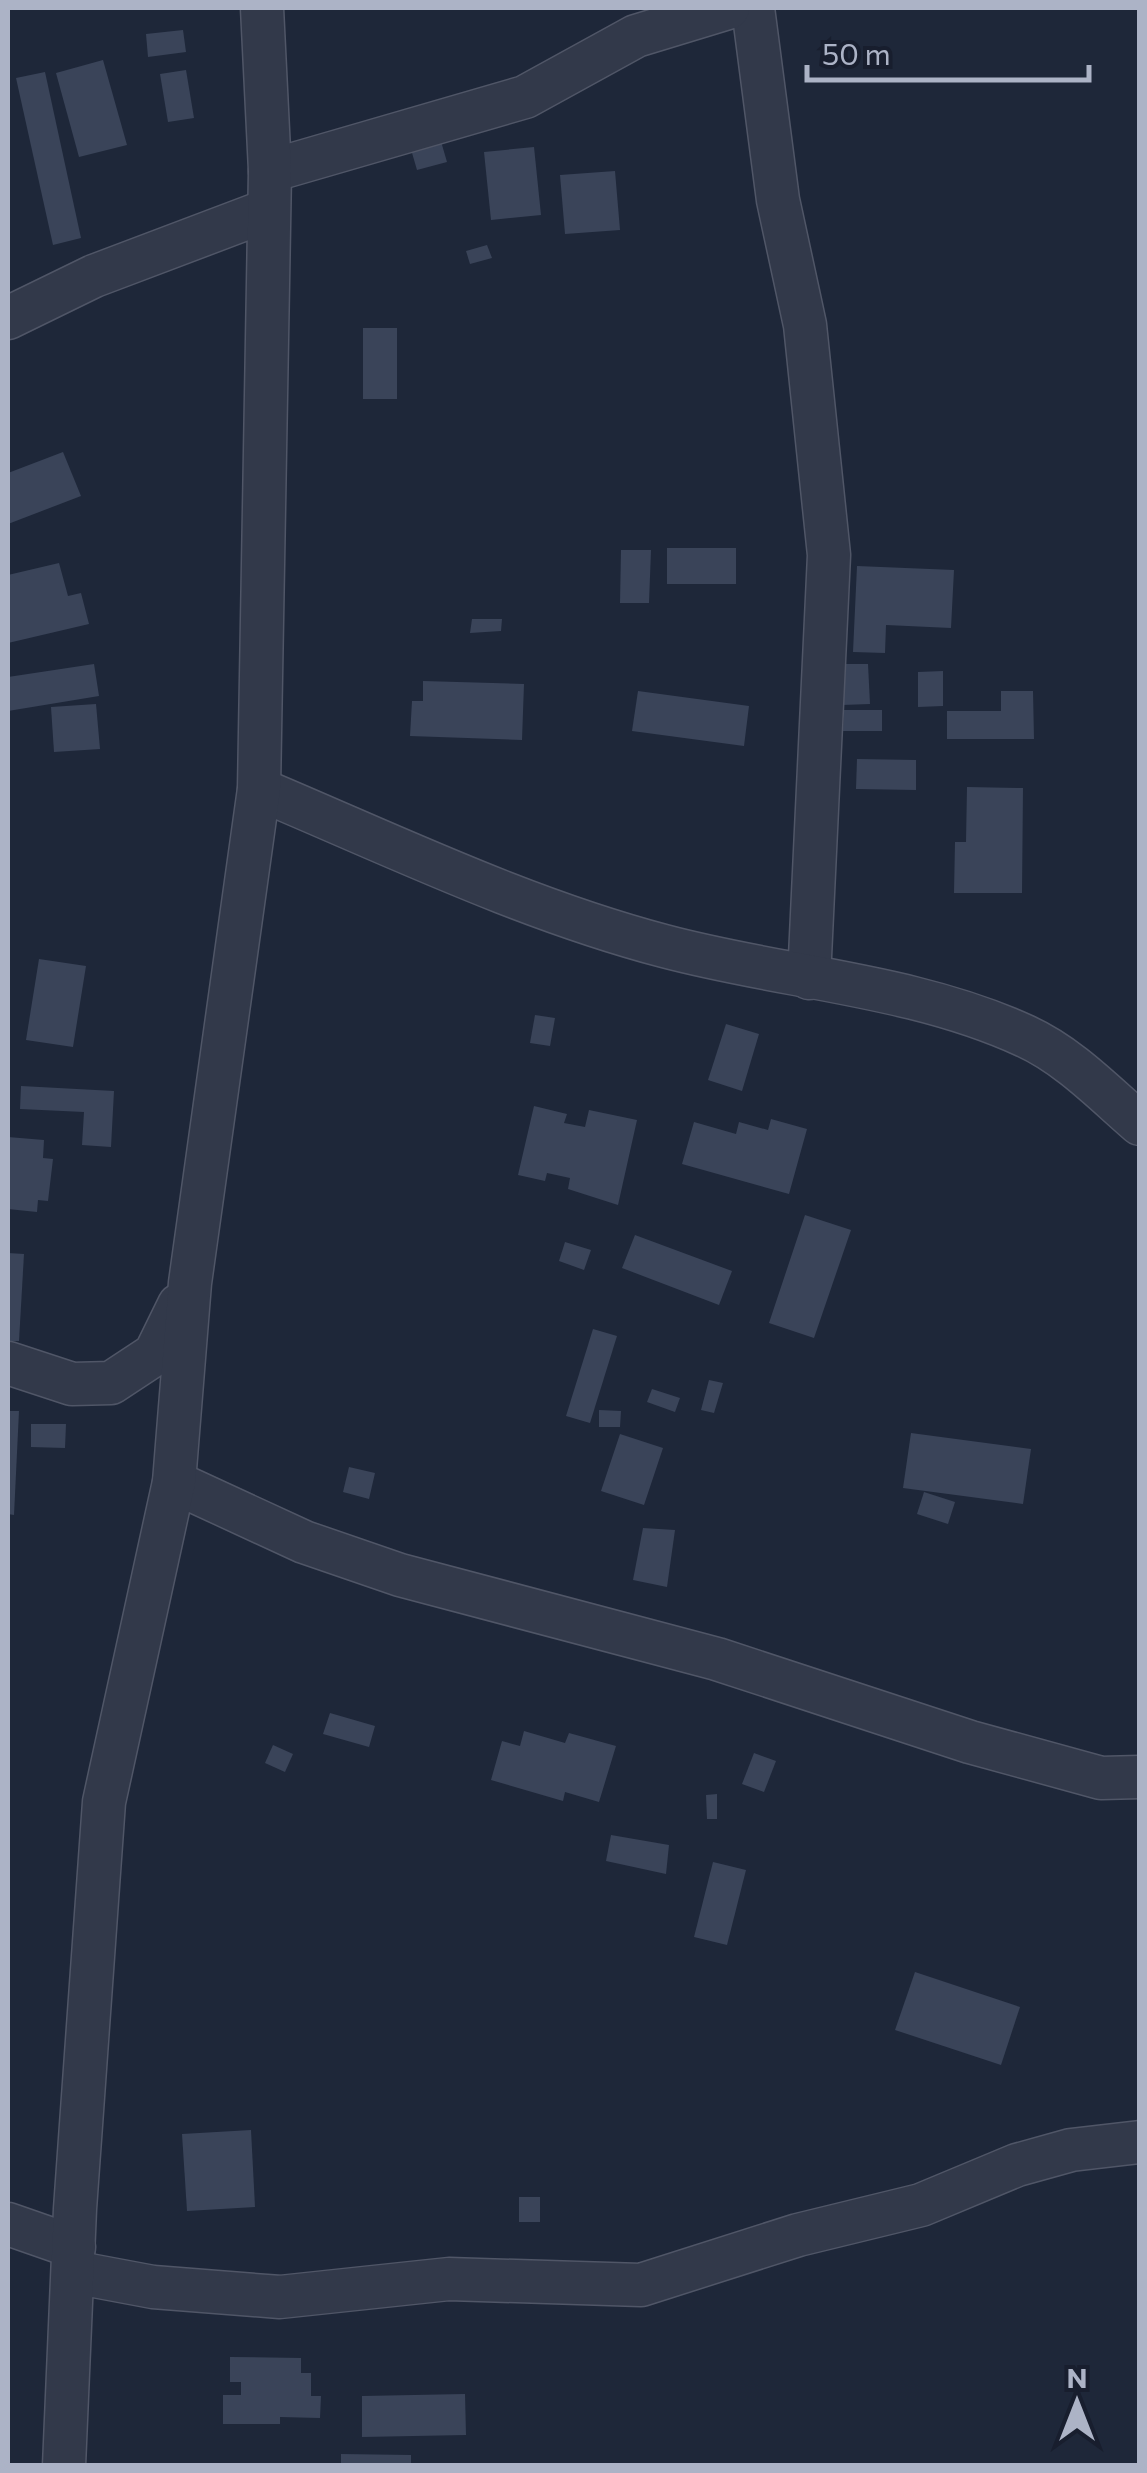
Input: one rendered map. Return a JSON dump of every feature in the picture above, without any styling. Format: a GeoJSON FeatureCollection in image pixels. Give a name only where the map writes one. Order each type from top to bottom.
{"type":"FeatureCollection","features":[{"type":"Feature","properties":{"kind":"street"},"geometry":{"type":"LineString","coordinates":[[64,2466],[73,2260],[104,1802],[174,1482],[190,1283],[259,789],[268,191],[262,8]]}},
{"type":"Feature","properties":{"kind":"street"},"geometry":{"type":"LineString","coordinates":[[8,318],[268,191],[525,97],[636,36],[728,8]]}},
{"type":"Feature","properties":{"kind":"street"},"geometry":{"type":"LineString","coordinates":[[754,8],[778,200],[805,325],[829,555],[810,978]]}},
{"type":"Feature","properties":{"kind":"street"},"geometry":{"type":"LineString","coordinates":[[259,789],[512,895],[662,946],[864,986],[1026,1036],[1064,1059],[1140,1124]]}},
{"type":"Feature","properties":{"kind":"street"},"geometry":{"type":"LineString","coordinates":[[8,1363],[72,1384],[111,1383],[155,1354],[190,1283]]}},
{"type":"Feature","properties":{"kind":"street"},"geometry":{"type":"LineString","coordinates":[[174,1482],[304,1542],[400,1575],[718,1659],[970,1742],[1082,1773],[1101,1778],[1140,1778]]}},
{"type":"Feature","properties":{"kind":"street"},"geometry":{"type":"LineString","coordinates":[[8,2224],[73,2260],[152,2287],[280,2297],[449,2279],[640,2285],[798,2235],[921,2205],[1053,2155],[1140,2142]]}},
{"type":"Feature","properties":{"kind":"building"},"geometry":{"type":"Polygon","coordinates":[[[183,30],[186,52],[148,57],[146,34],[183,30]]]}},
{"type":"Feature","properties":{"kind":"building"},"geometry":{"type":"Polygon","coordinates":[[[103,60],[127,145],[79,157],[56,73],[103,60]]]}},
{"type":"Feature","properties":{"kind":"building"},"geometry":{"type":"Polygon","coordinates":[[[186,70],[194,118],[168,122],[160,74],[186,70]]]}},
{"type":"Feature","properties":{"kind":"building"},"geometry":{"type":"Polygon","coordinates":[[[45,72],[81,238],[53,245],[16,78],[45,72]]]}},
{"type":"Feature","properties":{"kind":"building"},"geometry":{"type":"Polygon","coordinates":[[[440,138],[447,162],[417,170],[410,146],[440,138]]]}},
{"type":"Feature","properties":{"kind":"building"},"geometry":{"type":"Polygon","coordinates":[[[534,147],[541,215],[491,220],[484,152],[534,147]]]}},
{"type":"Feature","properties":{"kind":"building"},"geometry":{"type":"Polygon","coordinates":[[[615,171],[620,230],[565,234],[560,175],[615,171]]]}},
{"type":"Feature","properties":{"kind":"building"},"geometry":{"type":"Polygon","coordinates":[[[487,245],[492,258],[470,264],[466,251],[487,245]]]}},
{"type":"Feature","properties":{"kind":"building"},"geometry":{"type":"Polygon","coordinates":[[[363,328],[397,328],[397,399],[363,399],[363,328]]]}},
{"type":"Feature","properties":{"kind":"building"},"geometry":{"type":"Polygon","coordinates":[[[63,452],[81,496],[8,524],[8,473],[63,452]]]}},
{"type":"Feature","properties":{"kind":"building"},"geometry":{"type":"Polygon","coordinates":[[[667,548],[736,548],[736,584],[667,584],[667,548]]]}},
{"type":"Feature","properties":{"kind":"building"},"geometry":{"type":"Polygon","coordinates":[[[621,550],[651,550],[649,603],[620,603],[621,550]]]}},
{"type":"Feature","properties":{"kind":"building"},"geometry":{"type":"Polygon","coordinates":[[[59,563],[68,596],[81,593],[89,624],[8,643],[8,575],[59,563]]]}},
{"type":"Feature","properties":{"kind":"building"},"geometry":{"type":"Polygon","coordinates":[[[857,566],[954,570],[951,628],[886,625],[885,653],[853,652],[857,566]]]}},
{"type":"Feature","properties":{"kind":"building"},"geometry":{"type":"Polygon","coordinates":[[[472,619],[502,619],[501,631],[470,633],[472,619]]]}},
{"type":"Feature","properties":{"kind":"building"},"geometry":{"type":"Polygon","coordinates":[[[94,664],[99,696],[8,711],[8,677],[94,664]]]}},
{"type":"Feature","properties":{"kind":"building"},"geometry":{"type":"Polygon","coordinates":[[[841,664],[868,664],[870,704],[842,705],[841,664]]]}},
{"type":"Feature","properties":{"kind":"building"},"geometry":{"type":"Polygon","coordinates":[[[943,671],[943,706],[918,707],[918,672],[943,671]]]}},
{"type":"Feature","properties":{"kind":"building"},"geometry":{"type":"Polygon","coordinates":[[[423,681],[524,684],[522,740],[410,736],[412,701],[423,701],[423,681]]]}},
{"type":"Feature","properties":{"kind":"building"},"geometry":{"type":"Polygon","coordinates":[[[638,691],[749,706],[744,746],[632,731],[638,691]]]}},
{"type":"Feature","properties":{"kind":"building"},"geometry":{"type":"Polygon","coordinates":[[[1001,691],[1033,691],[1034,739],[947,739],[947,711],[1001,711],[1001,691]]]}},
{"type":"Feature","properties":{"kind":"building"},"geometry":{"type":"Polygon","coordinates":[[[96,704],[100,749],[54,752],[51,707],[96,704]]]}},
{"type":"Feature","properties":{"kind":"building"},"geometry":{"type":"Polygon","coordinates":[[[844,710],[882,710],[882,731],[843,731],[844,710]]]}},
{"type":"Feature","properties":{"kind":"building"},"geometry":{"type":"Polygon","coordinates":[[[857,759],[916,760],[916,790],[856,789],[857,759]]]}},
{"type":"Feature","properties":{"kind":"building"},"geometry":{"type":"Polygon","coordinates":[[[967,787],[1023,788],[1022,893],[954,893],[955,842],[966,842],[967,787]]]}},
{"type":"Feature","properties":{"kind":"building"},"geometry":{"type":"Polygon","coordinates":[[[39,959],[86,966],[73,1047],[26,1040],[39,959]]]}},
{"type":"Feature","properties":{"kind":"building"},"geometry":{"type":"Polygon","coordinates":[[[535,1015],[555,1018],[550,1046],[530,1043],[535,1015]]]}},
{"type":"Feature","properties":{"kind":"building"},"geometry":{"type":"Polygon","coordinates":[[[726,1024],[759,1034],[742,1091],[708,1080],[726,1024]]]}},
{"type":"Feature","properties":{"kind":"building"},"geometry":{"type":"Polygon","coordinates":[[[21,1086],[114,1091],[111,1147],[82,1145],[84,1112],[20,1109],[21,1086]]]}},
{"type":"Feature","properties":{"kind":"building"},"geometry":{"type":"Polygon","coordinates":[[[534,1106],[567,1114],[564,1123],[585,1127],[589,1110],[637,1120],[618,1205],[568,1189],[570,1178],[547,1173],[545,1181],[518,1175],[534,1106]]]}},
{"type":"Feature","properties":{"kind":"building"},"geometry":{"type":"Polygon","coordinates":[[[771,1119],[807,1129],[789,1194],[682,1164],[694,1122],[736,1134],[739,1122],[768,1130],[771,1119]]]}},
{"type":"Feature","properties":{"kind":"building"},"geometry":{"type":"Polygon","coordinates":[[[8,1137],[44,1140],[43,1158],[53,1159],[48,1201],[38,1200],[37,1212],[8,1209],[8,1137]]]}},
{"type":"Feature","properties":{"kind":"building"},"geometry":{"type":"Polygon","coordinates":[[[805,1215],[851,1230],[814,1338],[769,1323],[805,1215]]]}},
{"type":"Feature","properties":{"kind":"building"},"geometry":{"type":"Polygon","coordinates":[[[635,1235],[732,1271],[719,1305],[622,1268],[635,1235]]]}},
{"type":"Feature","properties":{"kind":"building"},"geometry":{"type":"Polygon","coordinates":[[[565,1242],[591,1250],[584,1270],[559,1261],[565,1242]]]}},
{"type":"Feature","properties":{"kind":"building"},"geometry":{"type":"Polygon","coordinates":[[[8,1253],[24,1254],[19,1341],[8,1341],[8,1253]]]}},
{"type":"Feature","properties":{"kind":"building"},"geometry":{"type":"Polygon","coordinates":[[[593,1329],[617,1336],[590,1423],[566,1416],[593,1329]]]}},
{"type":"Feature","properties":{"kind":"building"},"geometry":{"type":"Polygon","coordinates":[[[709,1380],[723,1383],[714,1413],[701,1410],[709,1380]]]}},
{"type":"Feature","properties":{"kind":"building"},"geometry":{"type":"Polygon","coordinates":[[[652,1389],[680,1398],[675,1412],[647,1402],[652,1389]]]}},
{"type":"Feature","properties":{"kind":"building"},"geometry":{"type":"Polygon","coordinates":[[[599,1410],[621,1411],[620,1427],[599,1427],[599,1410]]]}},
{"type":"Feature","properties":{"kind":"building"},"geometry":{"type":"Polygon","coordinates":[[[8,1411],[19,1411],[14,1515],[8,1514],[8,1411]]]}},
{"type":"Feature","properties":{"kind":"building"},"geometry":{"type":"Polygon","coordinates":[[[31,1424],[66,1424],[65,1448],[31,1447],[31,1424]]]}},
{"type":"Feature","properties":{"kind":"building"},"geometry":{"type":"Polygon","coordinates":[[[911,1433],[1031,1449],[1023,1504],[903,1488],[911,1433]]]}},
{"type":"Feature","properties":{"kind":"building"},"geometry":{"type":"Polygon","coordinates":[[[620,1434],[663,1448],[644,1505],[601,1491],[620,1434]]]}},
{"type":"Feature","properties":{"kind":"building"},"geometry":{"type":"Polygon","coordinates":[[[349,1467],[375,1473],[369,1499],[343,1492],[349,1467]]]}},
{"type":"Feature","properties":{"kind":"building"},"geometry":{"type":"Polygon","coordinates":[[[924,1492],[955,1502],[948,1524],[917,1514],[924,1492]]]}},
{"type":"Feature","properties":{"kind":"building"},"geometry":{"type":"Polygon","coordinates":[[[643,1528],[675,1530],[667,1587],[633,1580],[643,1528]]]}},
{"type":"Feature","properties":{"kind":"building"},"geometry":{"type":"Polygon","coordinates":[[[330,1713],[375,1726],[369,1747],[323,1734],[330,1713]]]}},
{"type":"Feature","properties":{"kind":"building"},"geometry":{"type":"Polygon","coordinates":[[[524,1731],[565,1743],[569,1733],[616,1746],[599,1802],[565,1792],[563,1801],[491,1780],[502,1741],[520,1746],[524,1731]]]}},
{"type":"Feature","properties":{"kind":"building"},"geometry":{"type":"Polygon","coordinates":[[[273,1745],[293,1754],[285,1772],[265,1763],[273,1745]]]}},
{"type":"Feature","properties":{"kind":"building"},"geometry":{"type":"Polygon","coordinates":[[[754,1753],[776,1761],[764,1792],[742,1784],[754,1753]]]}},
{"type":"Feature","properties":{"kind":"building"},"geometry":{"type":"Polygon","coordinates":[[[717,1794],[717,1819],[707,1819],[706,1795],[717,1794]]]}},
{"type":"Feature","properties":{"kind":"building"},"geometry":{"type":"Polygon","coordinates":[[[611,1835],[669,1845],[666,1874],[606,1861],[611,1835]]]}},
{"type":"Feature","properties":{"kind":"building"},"geometry":{"type":"Polygon","coordinates":[[[713,1862],[746,1870],[727,1945],[694,1937],[713,1862]]]}},
{"type":"Feature","properties":{"kind":"building"},"geometry":{"type":"Polygon","coordinates":[[[915,1972],[1020,2007],[1001,2065],[895,2030],[915,1972]]]}},
{"type":"Feature","properties":{"kind":"building"},"geometry":{"type":"Polygon","coordinates":[[[251,2130],[255,2207],[187,2211],[182,2134],[251,2130]]]}},
{"type":"Feature","properties":{"kind":"building"},"geometry":{"type":"Polygon","coordinates":[[[519,2197],[540,2197],[540,2222],[519,2222],[519,2197]]]}},
{"type":"Feature","properties":{"kind":"building"},"geometry":{"type":"Polygon","coordinates":[[[230,2357],[301,2358],[301,2373],[311,2373],[311,2396],[321,2396],[320,2418],[280,2417],[280,2424],[223,2424],[223,2395],[241,2395],[241,2382],[230,2382],[230,2357]]]}},
{"type":"Feature","properties":{"kind":"building"},"geometry":{"type":"Polygon","coordinates":[[[465,2394],[466,2435],[362,2437],[362,2396],[465,2394]]]}},
{"type":"Feature","properties":{"kind":"building"},"geometry":{"type":"Polygon","coordinates":[[[341,2454],[411,2455],[411,2466],[341,2466],[341,2454]]]}}]}
